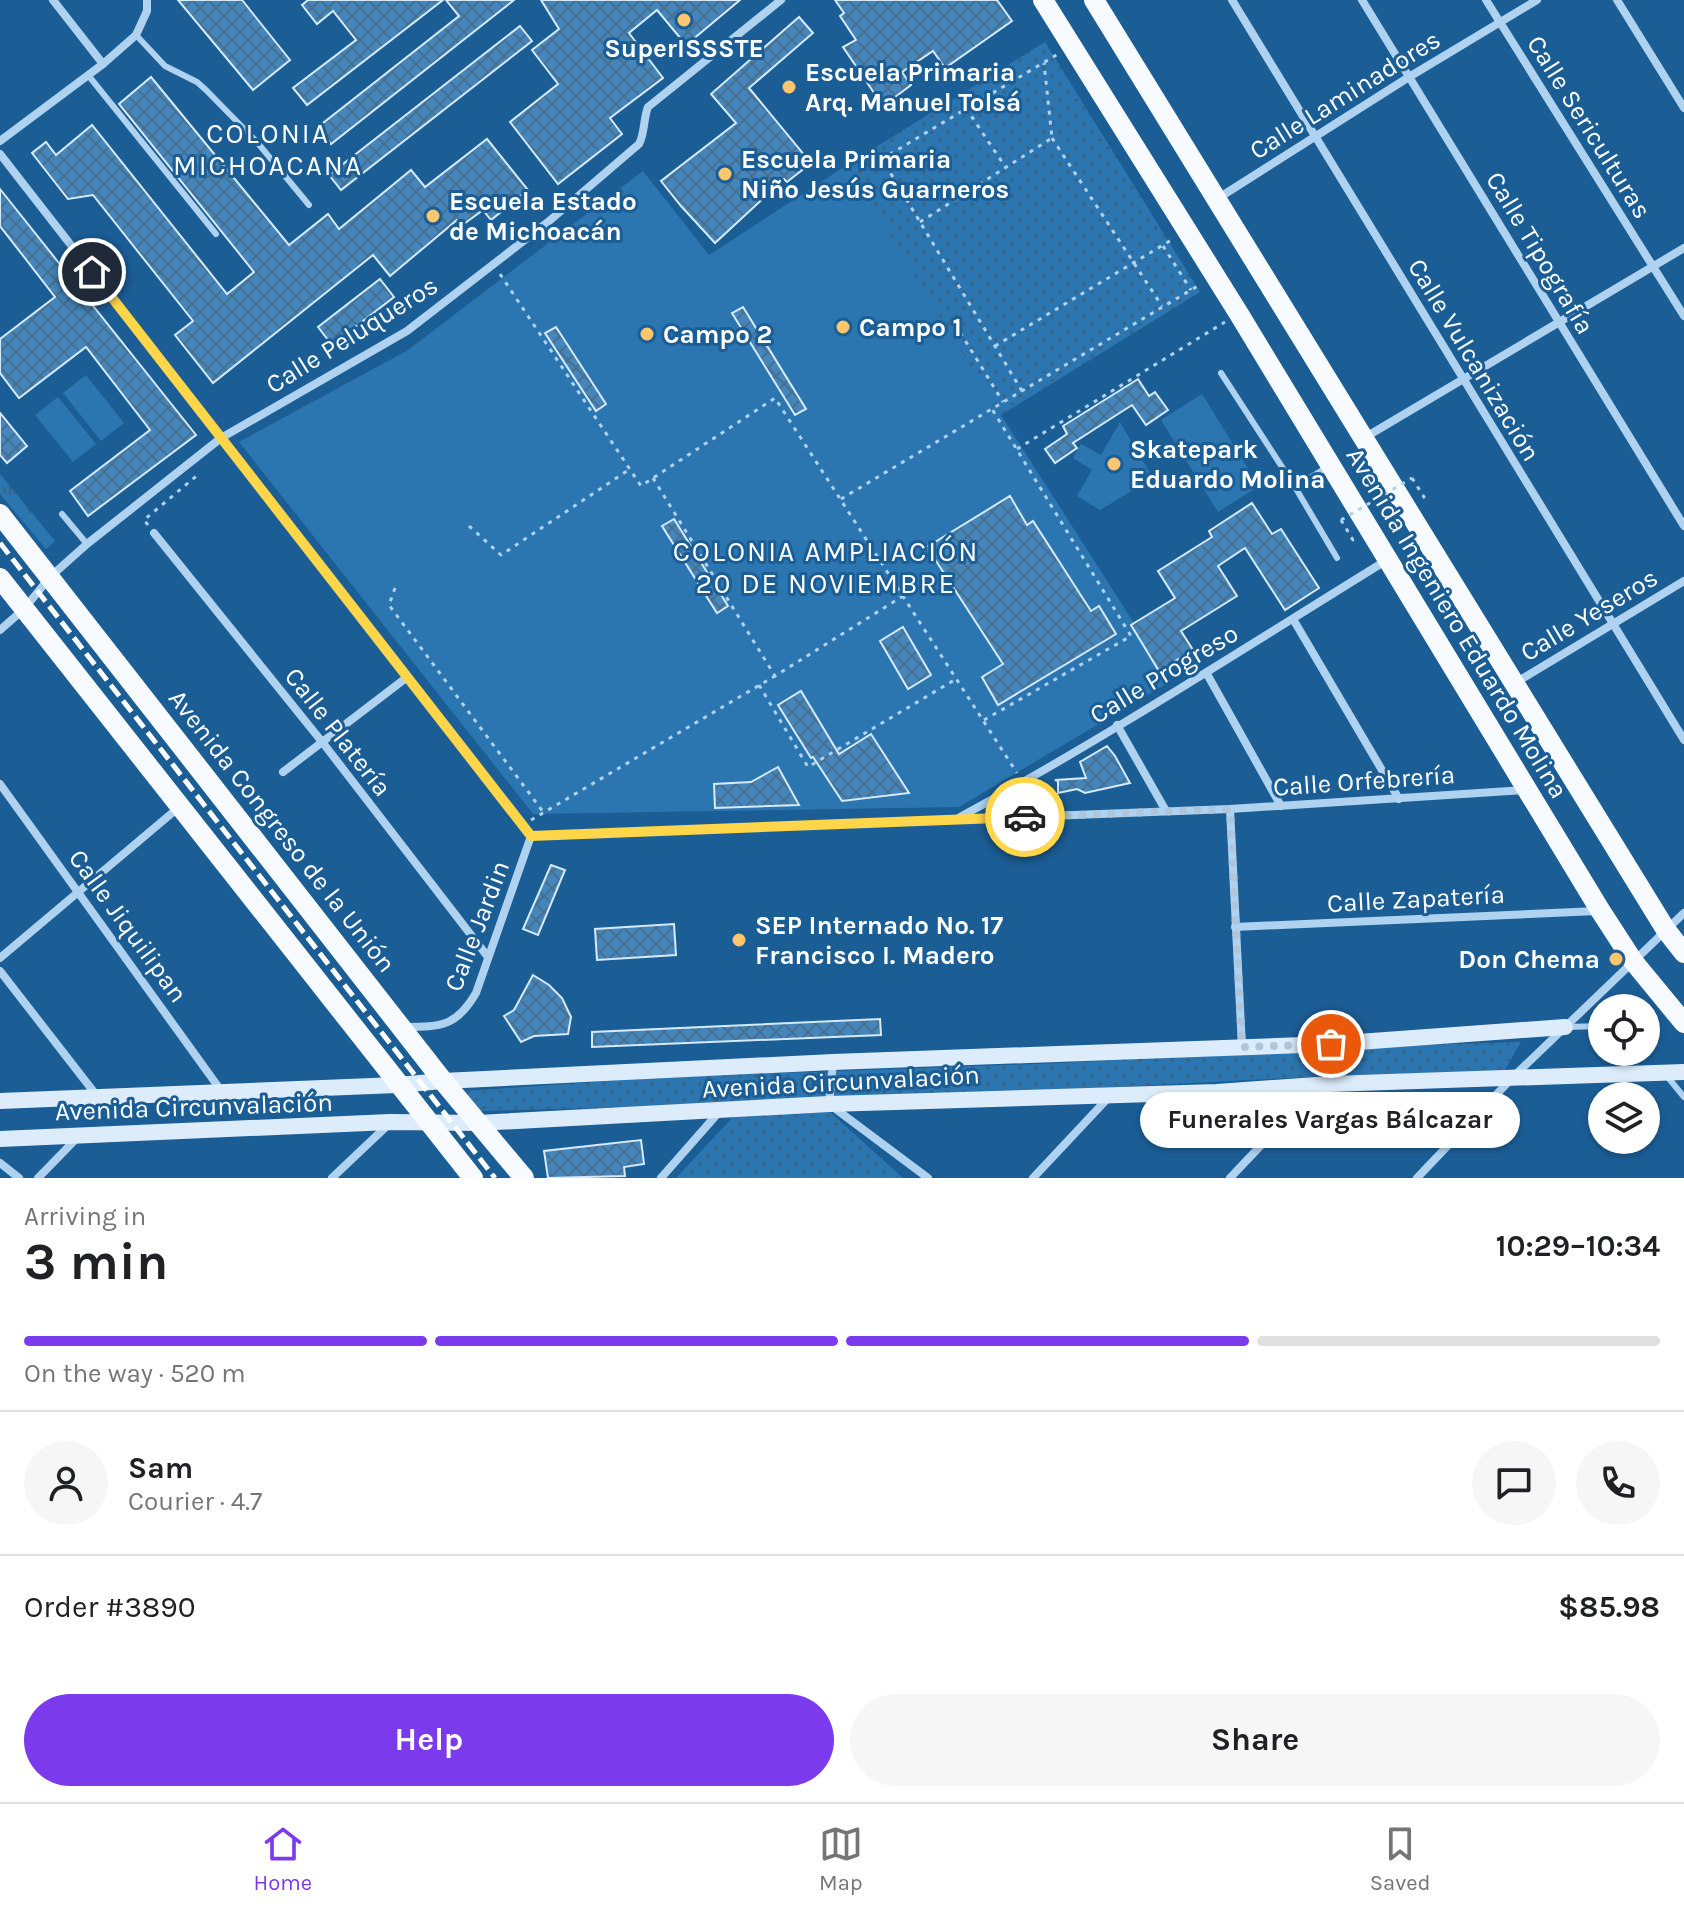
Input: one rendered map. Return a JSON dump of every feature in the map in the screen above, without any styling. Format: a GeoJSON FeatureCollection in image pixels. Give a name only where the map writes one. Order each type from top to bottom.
{"type":"FeatureCollection","features":[{"type":"Feature","properties":{"kind":"main road","name":"Avenida Ingeniero Eduardo Molina"},"geometry":{"type":"LineString","coordinates":[[1043,0],[1216,275],[1600,910],[1633,961],[1684,1023]]}},
{"type":"Feature","properties":{"kind":"main road","name":"Avenida Ingeniero Eduardo Molina"},"geometry":{"type":"LineString","coordinates":[[1094,0],[1666,930],[1684,953]]}},
{"type":"Feature","properties":{"kind":"main road","name":"Avenida Congreso de la Unión"},"geometry":{"type":"LineString","coordinates":[[0,514],[443,1081],[524,1178]]}},
{"type":"Feature","properties":{"kind":"main road"},"geometry":{"type":"LineString","coordinates":[[0,578],[473,1178]]}},
{"type":"Feature","properties":{"kind":"main road","name":"Avenida Circunvalación"},"geometry":{"type":"LineString","coordinates":[[0,1101],[397,1085],[833,1062],[1242,1047],[1565,1027]]}},
{"type":"Feature","properties":{"kind":"main road","name":"Avenida Circunvalación"},"geometry":{"type":"LineString","coordinates":[[0,1139],[390,1122],[478,1123],[829,1104],[1217,1092],[1318,1085],[1684,1072]]}},
{"type":"Feature","properties":{"kind":"street"},"geometry":{"type":"LineString","coordinates":[[53,0],[103,64]]}},
{"type":"Feature","properties":{"kind":"street"},"geometry":{"type":"LineString","coordinates":[[0,141],[103,64],[136,35],[147,11],[147,0]]}},
{"type":"Feature","properties":{"kind":"street","name":"Calle Peluqueros"},"geometry":{"type":"LineString","coordinates":[[0,630],[24,609],[50,577],[87,544],[221,438],[407,331],[494,264],[633,151],[643,136],[648,107],[780,0]]}},
{"type":"Feature","properties":{"kind":"street","name":"Calle Vulcanización"},"geometry":{"type":"LineString","coordinates":[[1232,0],[1684,740]]}},
{"type":"Feature","properties":{"kind":"street","name":"Calle Tipografía"},"geometry":{"type":"LineString","coordinates":[[1362,0],[1684,526]]}},
{"type":"Feature","properties":{"kind":"street","name":"Calle Sericulturas"},"geometry":{"type":"LineString","coordinates":[[1486,0],[1684,316]]}},
{"type":"Feature","properties":{"kind":"street","name":"Calle Laminadores"},"geometry":{"type":"LineString","coordinates":[[1216,199],[1537,0]]}},
{"type":"Feature","properties":{"kind":"street"},"geometry":{"type":"LineString","coordinates":[[1617,0],[1684,108]]}},
{"type":"Feature","properties":{"kind":"street"},"geometry":{"type":"LineString","coordinates":[[0,154],[531,836]]}},
{"type":"Feature","properties":{"kind":"street"},"geometry":{"type":"LineString","coordinates":[[1363,438],[1684,248]]}},
{"type":"Feature","properties":{"kind":"street","name":"Calle Platería"},"geometry":{"type":"LineString","coordinates":[[154,533],[323,743],[488,957]]}},
{"type":"Feature","properties":{"kind":"street","name":"Calle Progreso"},"geometry":{"type":"LineString","coordinates":[[957,819],[1207,674],[1388,560]]}},
{"type":"Feature","properties":{"kind":"street","name":"Calle Yeseros"},"geometry":{"type":"LineString","coordinates":[[1515,683],[1684,581]]}},
{"type":"Feature","properties":{"kind":"street"},"geometry":{"type":"LineString","coordinates":[[1293,619],[1399,799]]}},
{"type":"Feature","properties":{"kind":"street"},"geometry":{"type":"LineString","coordinates":[[1207,674],[1281,806]]}},
{"type":"Feature","properties":{"kind":"street"},"geometry":{"type":"LineString","coordinates":[[283,772],[406,678]]}},
{"type":"Feature","properties":{"kind":"street"},"geometry":{"type":"LineString","coordinates":[[1117,725],[1166,811]]}},
{"type":"Feature","properties":{"kind":"street","name":"Calle Jiquilipan"},"geometry":{"type":"LineString","coordinates":[[0,784],[222,1092]]}},
{"type":"Feature","properties":{"kind":"street","name":"Calle Orfebrería"},"geometry":{"type":"LineString","coordinates":[[531,836],[1230,809],[1528,789]]}},
{"type":"Feature","properties":{"kind":"street"},"geometry":{"type":"LineString","coordinates":[[0,958],[178,807]]}},
{"type":"Feature","properties":{"kind":"street"},"geometry":{"type":"LineString","coordinates":[[1230,809],[1242,1047]]}},
{"type":"Feature","properties":{"kind":"street","name":"Calle Jardin"},"geometry":{"type":"LineString","coordinates":[[402,1027],[433,1027],[452,1022],[466,1010],[476,993],[531,836]]}},
{"type":"Feature","properties":{"kind":"street","name":"Calle Zapatería"},"geometry":{"type":"LineString","coordinates":[[1235,927],[1600,910]]}},
{"type":"Feature","properties":{"kind":"street"},"geometry":{"type":"LineString","coordinates":[[1417,1178],[1513,1077],[1684,913]]}},
{"type":"Feature","properties":{"kind":"street"},"geometry":{"type":"LineString","coordinates":[[0,971],[97,1096]]}},
{"type":"Feature","properties":{"kind":"street"},"geometry":{"type":"LineString","coordinates":[[833,1062],[829,1104],[928,1178]]}},
{"type":"Feature","properties":{"kind":"street"},"geometry":{"type":"LineString","coordinates":[[1230,1178],[1318,1085]]}},
{"type":"Feature","properties":{"kind":"street"},"geometry":{"type":"LineString","coordinates":[[1033,1178],[1111,1095]]}},
{"type":"Feature","properties":{"kind":"street"},"geometry":{"type":"LineString","coordinates":[[661,1178],[720,1111]]}},
{"type":"Feature","properties":{"kind":"street"},"geometry":{"type":"LineString","coordinates":[[332,1178],[390,1122]]}},
{"type":"Feature","properties":{"kind":"street"},"geometry":{"type":"LineString","coordinates":[[38,1178],[80,1135]]}},
{"type":"Feature","properties":{"kind":"street"},"geometry":{"type":"LineString","coordinates":[[0,1163],[19,1178]]}},
{"type":"Feature","properties":{"kind":"lane"},"geometry":{"type":"LineString","coordinates":[[136,35],[165,66],[206,90],[256,141],[309,205]]}},
{"type":"Feature","properties":{"kind":"lane"},"geometry":{"type":"LineString","coordinates":[[88,75],[216,234]]}},
{"type":"Feature","properties":{"kind":"lane"},"geometry":{"type":"LineString","coordinates":[[1221,373],[1337,558]]}},
{"type":"Feature","properties":{"kind":"lane"},"geometry":{"type":"LineString","coordinates":[[1295,487],[1331,465]]}},
{"type":"Feature","properties":{"kind":"lane"},"geometry":{"type":"LineString","coordinates":[[62,514],[87,544]]}},
{"type":"Feature","properties":{"kind":"lane","name":"Avenida Circunvalación"},"geometry":{"type":"LineString","coordinates":[[1565,1027],[1588,1026]]}},
{"type":"Feature","properties":{"kind":"lane"},"geometry":{"type":"LineString","coordinates":[[1664,1073],[1684,1097]]}},
{"type":"Feature","properties":{"kind":"path"},"geometry":{"type":"LineString","coordinates":[[1022,391],[882,159],[1071,46]]}},
{"type":"Feature","properties":{"kind":"path"},"geometry":{"type":"LineString","coordinates":[[1044,62],[1052,138],[1162,306]]}},
{"type":"Feature","properties":{"kind":"path"},"geometry":{"type":"LineString","coordinates":[[966,108],[1006,168]]}},
{"type":"Feature","properties":{"kind":"path"},"geometry":{"type":"LineString","coordinates":[[920,222],[1052,138]]}},
{"type":"Feature","properties":{"kind":"path"},"geometry":{"type":"LineString","coordinates":[[995,346],[1188,230]]}},
{"type":"Feature","properties":{"kind":"path"},"geometry":{"type":"LineString","coordinates":[[1163,246],[1191,290]]}},
{"type":"Feature","properties":{"kind":"path"},"geometry":{"type":"LineString","coordinates":[[494,264],[641,486],[775,398],[1023,783]]}},
{"type":"Feature","properties":{"kind":"path"},"geometry":{"type":"LineString","coordinates":[[841,499],[1216,275]]}},
{"type":"Feature","properties":{"kind":"path"},"geometry":{"type":"LineString","coordinates":[[1017,449],[1239,314]]}},
{"type":"Feature","properties":{"kind":"path"},"geometry":{"type":"LineString","coordinates":[[955,324],[1003,402]]}},
{"type":"Feature","properties":{"kind":"path"},"geometry":{"type":"LineString","coordinates":[[983,720],[1131,636],[992,409]]}},
{"type":"Feature","properties":{"kind":"path"},"geometry":{"type":"LineString","coordinates":[[469,526],[501,555],[630,469]]}},
{"type":"Feature","properties":{"kind":"path"},"geometry":{"type":"LineString","coordinates":[[154,533],[144,520],[200,473]]}},
{"type":"Feature","properties":{"kind":"path"},"geometry":{"type":"LineString","coordinates":[[653,478],[775,676]]}},
{"type":"Feature","properties":{"kind":"path"},"geometry":{"type":"LineString","coordinates":[[1353,540],[1341,520],[1412,478],[1424,497]]}},
{"type":"Feature","properties":{"kind":"path"},"geometry":{"type":"LineString","coordinates":[[395,588],[389,605],[544,813]]}},
{"type":"Feature","properties":{"kind":"path"},"geometry":{"type":"LineString","coordinates":[[522,825],[775,676],[903,596]]}},
{"type":"Feature","properties":{"kind":"path"},"geometry":{"type":"LineString","coordinates":[[759,685],[808,767],[956,679]]}},
{"type":"Feature","properties":{"kind":"green space"},"geometry":{"type":"Polygon","coordinates":[[[1045,42],[1200,292],[1001,415],[847,165],[1045,42]]]}},
{"type":"Feature","properties":{"kind":"green space"},"geometry":{"type":"Polygon","coordinates":[[[847,165],[1001,415],[1171,681],[959,807],[533,814],[239,442],[408,350],[643,171],[709,255],[847,165]]]}},
{"type":"Feature","properties":{"kind":"green space"},"geometry":{"type":"Polygon","coordinates":[[[86,375],[124,423],[101,441],[63,393],[86,375]]]}},
{"type":"Feature","properties":{"kind":"green space"},"geometry":{"type":"Polygon","coordinates":[[[1202,394],[1259,486],[1218,512],[1161,420],[1202,394]]]}},
{"type":"Feature","properties":{"kind":"green space"},"geometry":{"type":"Polygon","coordinates":[[[58,397],[96,444],[73,462],[35,415],[58,397]]]}},
{"type":"Feature","properties":{"kind":"green space","name":"Skatepark Eduardo Molina"},"geometry":{"type":"Polygon","coordinates":[[[1120,422],[1153,478],[1100,510],[1077,496],[1092,470],[1073,458],[1081,444],[1101,455],[1120,422]]]}},
{"type":"Feature","properties":{"kind":"green space"},"geometry":{"type":"Polygon","coordinates":[[[0,474],[55,541],[46,549],[0,494],[0,474]]]}},
{"type":"Feature","properties":{"kind":"green space"},"geometry":{"type":"Polygon","coordinates":[[[1521,1042],[1504,1071],[1325,1076],[820,1103],[903,1178],[676,1178],[745,1104],[480,1111],[465,1091],[670,1077],[1521,1042]]]}},
{"type":"Feature","properties":{"kind":"building"},"geometry":{"type":"Polygon","coordinates":[[[178,0],[242,0],[290,60],[253,90],[178,0]]]}},
{"type":"Feature","properties":{"kind":"building"},"geometry":{"type":"Polygon","coordinates":[[[308,0],[443,0],[307,105],[293,88],[356,40],[333,11],[317,24],[302,5],[308,0]]]}},
{"type":"Feature","properties":{"kind":"building"},"geometry":{"type":"Polygon","coordinates":[[[446,0],[514,0],[331,144],[318,127],[459,16],[446,0]]]}},
{"type":"Feature","properties":{"kind":"building"},"geometry":{"type":"Polygon","coordinates":[[[541,0],[740,0],[686,45],[657,10],[629,33],[663,78],[610,118],[622,134],[558,184],[510,122],[558,84],[532,50],[559,29],[541,0]]]}},
{"type":"Feature","properties":{"kind":"building"},"geometry":{"type":"Polygon","coordinates":[[[835,0],[997,0],[1012,21],[945,68],[933,51],[902,72],[911,85],[883,106],[843,47],[856,40],[840,16],[844,13],[835,0]]]}},
{"type":"Feature","properties":{"kind":"building"},"geometry":{"type":"Polygon","coordinates":[[[799,17],[813,33],[749,88],[811,163],[787,182],[784,179],[715,243],[661,181],[736,123],[711,94],[799,17]]]}},
{"type":"Feature","properties":{"kind":"building"},"geometry":{"type":"Polygon","coordinates":[[[520,26],[532,41],[341,190],[329,175],[520,26]]]}},
{"type":"Feature","properties":{"kind":"building"},"geometry":{"type":"Polygon","coordinates":[[[151,77],[289,245],[328,214],[339,229],[411,170],[425,187],[487,139],[528,190],[491,220],[483,210],[461,226],[457,220],[390,276],[373,255],[213,383],[175,335],[193,321],[93,195],[68,199],[32,153],[46,142],[56,155],[92,125],[227,294],[254,272],[119,104],[151,77]]]}},
{"type":"Feature","properties":{"kind":"building"},"geometry":{"type":"Polygon","coordinates":[[[0,189],[196,435],[88,516],[70,491],[150,430],[86,347],[19,398],[0,373],[0,339],[55,297],[0,226],[0,189]]]}},
{"type":"Feature","properties":{"kind":"building"},"geometry":{"type":"Polygon","coordinates":[[[380,279],[394,297],[332,345],[318,327],[380,279]]]}},
{"type":"Feature","properties":{"kind":"building"},"geometry":{"type":"Polygon","coordinates":[[[743,307],[806,409],[795,415],[732,313],[743,307]]]}},
{"type":"Feature","properties":{"kind":"building"},"geometry":{"type":"Polygon","coordinates":[[[556,327],[606,404],[596,411],[545,333],[556,327]]]}},
{"type":"Feature","properties":{"kind":"building"},"geometry":{"type":"Polygon","coordinates":[[[1138,379],[1149,396],[1155,392],[1168,410],[1146,425],[1132,405],[1073,443],[1077,448],[1055,463],[1045,449],[1067,434],[1063,426],[1138,379]]]}},
{"type":"Feature","properties":{"kind":"building"},"geometry":{"type":"Polygon","coordinates":[[[0,413],[27,446],[7,463],[0,455],[0,413]]]}},
{"type":"Feature","properties":{"kind":"building"},"geometry":{"type":"Polygon","coordinates":[[[1010,496],[1027,525],[1033,521],[1091,611],[1099,606],[1116,634],[998,705],[982,677],[1003,664],[927,547],[1010,496]]]}},
{"type":"Feature","properties":{"kind":"building"},"geometry":{"type":"Polygon","coordinates":[[[1252,503],[1272,534],[1281,529],[1319,588],[1285,610],[1245,548],[1218,566],[1237,596],[1181,631],[1193,650],[1159,671],[1131,625],[1175,598],[1158,571],[1212,537],[1209,531],[1252,503]]]}},
{"type":"Feature","properties":{"kind":"building"},"geometry":{"type":"Polygon","coordinates":[[[674,519],[728,606],[717,613],[662,526],[674,519]]]}},
{"type":"Feature","properties":{"kind":"building"},"geometry":{"type":"Polygon","coordinates":[[[903,627],[931,675],[908,689],[880,641],[903,627]]]}},
{"type":"Feature","properties":{"kind":"building"},"geometry":{"type":"Polygon","coordinates":[[[801,691],[839,754],[871,734],[909,793],[842,801],[778,705],[801,691]]]}},
{"type":"Feature","properties":{"kind":"building"},"geometry":{"type":"Polygon","coordinates":[[[1107,746],[1130,783],[1085,793],[1077,789],[1058,793],[1058,781],[1055,780],[1086,778],[1080,762],[1107,746]]]}},
{"type":"Feature","properties":{"kind":"building"},"geometry":{"type":"Polygon","coordinates":[[[778,767],[799,805],[715,808],[714,784],[751,782],[778,767]]]}},
{"type":"Feature","properties":{"kind":"building"},"geometry":{"type":"Polygon","coordinates":[[[551,865],[565,870],[538,935],[523,929],[551,865]]]}},
{"type":"Feature","properties":{"kind":"building"},"geometry":{"type":"Polygon","coordinates":[[[674,924],[676,955],[597,960],[595,929],[674,924]]]}},
{"type":"Feature","properties":{"kind":"building"},"geometry":{"type":"Polygon","coordinates":[[[533,975],[562,998],[571,1017],[568,1034],[534,1036],[521,1042],[504,1016],[514,1010],[533,975]]]}},
{"type":"Feature","properties":{"kind":"building"},"geometry":{"type":"Polygon","coordinates":[[[880,1019],[881,1035],[592,1047],[592,1032],[880,1019]]]}},
{"type":"Feature","properties":{"kind":"building"},"geometry":{"type":"Polygon","coordinates":[[[641,1140],[644,1164],[624,1167],[625,1176],[548,1178],[544,1151],[641,1140]]]}},
{"type":"Feature","properties":{"kind":"railway"},"geometry":{"type":"LineString","coordinates":[[0,543],[495,1178]]}},
{"type":"Feature","properties":{"kind":"way so far"},"geometry":{"type":"LineString","coordinates":[[1025,817],[1230,809],[1242,1047],[1331,1044]]}},
{"type":"Feature","properties":{"kind":"place","name":"SuperISSSTE"},"geometry":{"type":"Point","coordinates":[684,20]}},
{"type":"Feature","properties":{"kind":"place","name":"Escuela Primaria Arq. Manuel Tolsá"},"geometry":{"type":"Point","coordinates":[789,87]}},
{"type":"Feature","properties":{"kind":"place","name":"Escuela Primaria Niño Jesús Guarneros"},"geometry":{"type":"Point","coordinates":[725,174]}},
{"type":"Feature","properties":{"kind":"place","name":"Escuela Estado de Michoacán"},"geometry":{"type":"Point","coordinates":[433,216]}},
{"type":"Feature","properties":{"kind":"place","name":"Campo 1"},"geometry":{"type":"Point","coordinates":[843,327]}},
{"type":"Feature","properties":{"kind":"place","name":"Campo 2"},"geometry":{"type":"Point","coordinates":[647,334]}},
{"type":"Feature","properties":{"kind":"place","name":"Skatepark Eduardo Molina"},"geometry":{"type":"Point","coordinates":[1114,464]}},
{"type":"Feature","properties":{"kind":"place","name":"SEP Internado No. 17 Francisco I. Madero"},"geometry":{"type":"Point","coordinates":[739,940]}},
{"type":"Feature","properties":{"kind":"place","name":"Don Chema"},"geometry":{"type":"Point","coordinates":[1616,959]}},
{"type":"Feature","properties":{"kind":"place","name":"Funerales Vargas Bálcazar"},"geometry":{"type":"Point","coordinates":[1331,1044]}},
{"type":"Feature","properties":{"kind":"district","name":"COLONIA MICHOACANA"},"geometry":{"type":"Point","coordinates":[268,149]}},
{"type":"Feature","properties":{"kind":"district","name":"COLONIA AMPLIACIÓN 20 DE NOVIEMBRE"},"geometry":{"type":"Point","coordinates":[826,567]}},
{"type":"Feature","properties":{"kind":"route"},"geometry":{"type":"LineString","coordinates":[[92,272],[531,836],[1025,817]]}}]}
